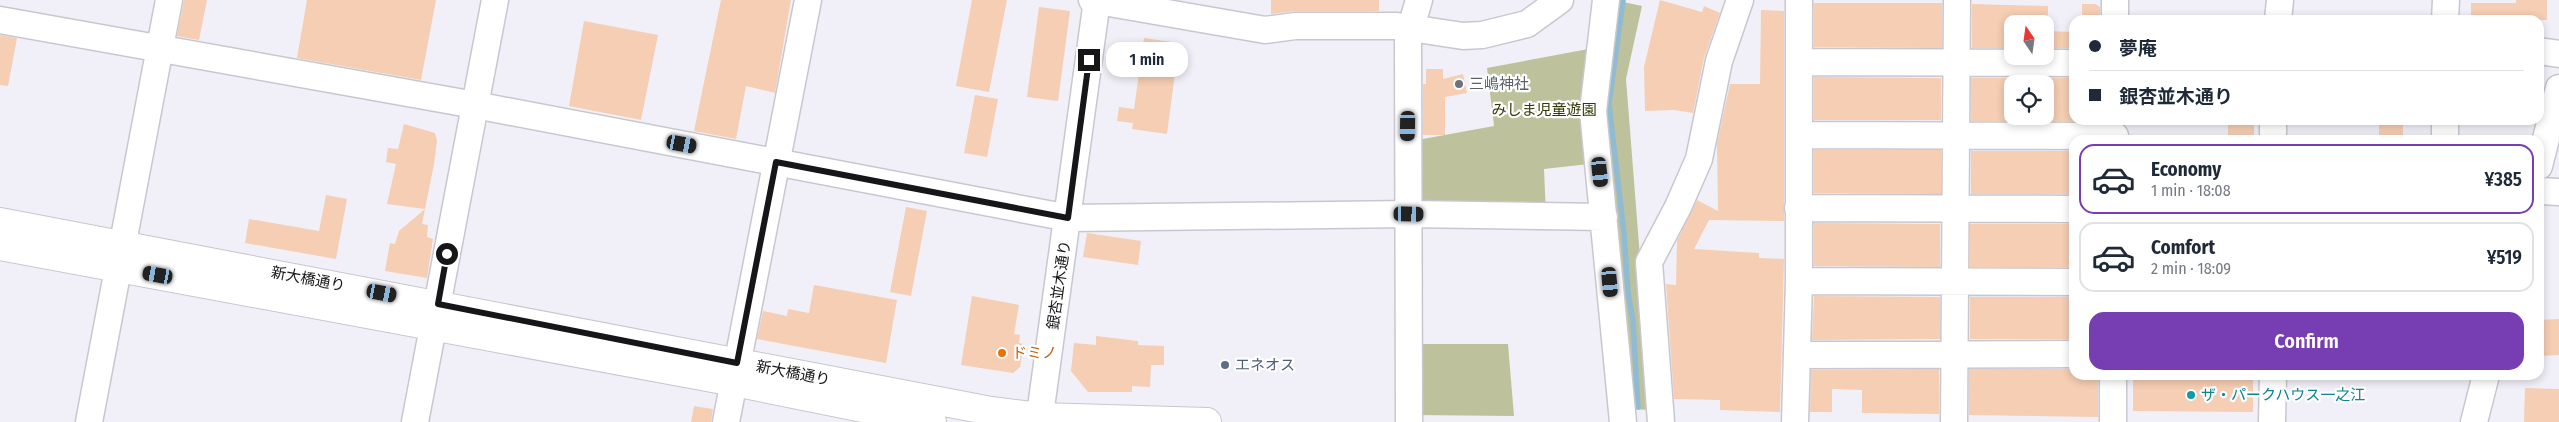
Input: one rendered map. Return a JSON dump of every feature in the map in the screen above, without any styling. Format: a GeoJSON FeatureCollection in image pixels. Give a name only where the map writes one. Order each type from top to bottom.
{"type":"FeatureCollection","features":[{"type":"Feature","properties":{"kind":"main road","name":"新大橋通り"},"geometry":{"type":"LineString","coordinates":[[0,222],[120,256],[735,372],[1040,419],[1207,422]]}},
{"type":"Feature","properties":{"kind":"main road","name":"新大橋通り"},"geometry":{"type":"LineString","coordinates":[[0,246],[120,256]]}},
{"type":"Feature","properties":{"kind":"main road","name":"新大橋通り"},"geometry":{"type":"LineString","coordinates":[[735,372],[932,422]]}},
{"type":"Feature","properties":{"kind":"street"},"geometry":{"type":"LineString","coordinates":[[89,422],[169,0]]}},
{"type":"Feature","properties":{"kind":"street"},"geometry":{"type":"LineString","coordinates":[[415,422],[495,0]]}},
{"type":"Feature","properties":{"kind":"street"},"geometry":{"type":"LineString","coordinates":[[726,422],[808,0]]}},
{"type":"Feature","properties":{"kind":"street"},"geometry":{"type":"LineString","coordinates":[[1095,0],[1265,30],[1295,26],[1397,26],[1463,36],[1482,35],[1527,24],[1560,0]]}},
{"type":"Feature","properties":{"kind":"street","name":"銀杏並木通り"},"geometry":{"type":"LineString","coordinates":[[1040,419],[1068,218],[1095,0]]}},
{"type":"Feature","properties":{"kind":"street"},"geometry":{"type":"LineString","coordinates":[[1409,422],[1408,38],[1419,0]]}},
{"type":"Feature","properties":{"kind":"street"},"geometry":{"type":"LineString","coordinates":[[1606,0],[1593,111],[1623,422]]}},
{"type":"Feature","properties":{"kind":"street"},"geometry":{"type":"LineString","coordinates":[[1661,422],[1647,250],[1678,207],[1699,158],[1719,61],[1740,0]]}},
{"type":"Feature","properties":{"kind":"street"},"geometry":{"type":"LineString","coordinates":[[1795,422],[1799,281],[1799,0]]}},
{"type":"Feature","properties":{"kind":"street"},"geometry":{"type":"LineString","coordinates":[[1954,422],[1957,0]]}},
{"type":"Feature","properties":{"kind":"street"},"geometry":{"type":"LineString","coordinates":[[2115,0],[2115,15]]}},
{"type":"Feature","properties":{"kind":"street"},"geometry":{"type":"LineString","coordinates":[[2278,15],[2280,0]]}},
{"type":"Feature","properties":{"kind":"street"},"geometry":{"type":"LineString","coordinates":[[2445,15],[2446,0]]}},
{"type":"Feature","properties":{"kind":"street"},"geometry":{"type":"LineString","coordinates":[[0,20],[159,50],[475,105],[1068,218],[1409,214],[1604,217]]}},
{"type":"Feature","properties":{"kind":"street"},"geometry":{"type":"LineString","coordinates":[[2544,52],[2559,54]]}},
{"type":"Feature","properties":{"kind":"street"},"geometry":{"type":"LineString","coordinates":[[1799,62],[2069,63]]}},
{"type":"Feature","properties":{"kind":"street"},"geometry":{"type":"LineString","coordinates":[[2544,146],[2559,88]]}},
{"type":"Feature","properties":{"kind":"street"},"geometry":{"type":"LineString","coordinates":[[1799,135],[2114,132]]}},
{"type":"Feature","properties":{"kind":"street"},"geometry":{"type":"LineString","coordinates":[[2544,191],[2559,192]]}},
{"type":"Feature","properties":{"kind":"street"},"geometry":{"type":"LineString","coordinates":[[1798,208],[2069,209]]}},
{"type":"Feature","properties":{"kind":"street"},"geometry":{"type":"LineString","coordinates":[[1799,281],[2069,282]]}},
{"type":"Feature","properties":{"kind":"street"},"geometry":{"type":"LineString","coordinates":[[1797,355],[2069,354]]}},
{"type":"Feature","properties":{"kind":"street"},"geometry":{"type":"LineString","coordinates":[[2113,380],[2113,422]]}},
{"type":"Feature","properties":{"kind":"street"},"geometry":{"type":"LineString","coordinates":[[2272,422],[2273,380]]}},
{"type":"Feature","properties":{"kind":"street"},"geometry":{"type":"LineString","coordinates":[[2474,422],[2485,380]]}},
{"type":"Feature","properties":{"kind":"green space"},"geometry":{"type":"Polygon","coordinates":[[[1614,0],[1642,6],[1626,79],[1652,410],[1629,409],[1601,86],[1614,0]]]}},
{"type":"Feature","properties":{"kind":"green space","name":"みしま児童遊園"},"geometry":{"type":"Polygon","coordinates":[[[1599,47],[1598,163],[1544,169],[1546,215],[1411,212],[1412,141],[1494,126],[1487,68],[1599,47]]]}},
{"type":"Feature","properties":{"kind":"green space"},"geometry":{"type":"Polygon","coordinates":[[[1412,344],[1508,344],[1514,416],[1413,415],[1412,344]]]}},
{"type":"Feature","properties":{"kind":"building"},"geometry":{"type":"Polygon","coordinates":[[[184,0],[207,0],[199,40],[177,36],[184,0]]]}},
{"type":"Feature","properties":{"kind":"building"},"geometry":{"type":"Polygon","coordinates":[[[307,0],[436,0],[421,80],[297,58],[307,0]]]}},
{"type":"Feature","properties":{"kind":"building"},"geometry":{"type":"Polygon","coordinates":[[[721,0],[791,0],[775,93],[746,86],[736,139],[694,131],[721,0]]]}},
{"type":"Feature","properties":{"kind":"building"},"geometry":{"type":"Polygon","coordinates":[[[972,0],[1007,0],[989,92],[956,86],[972,0]]]}},
{"type":"Feature","properties":{"kind":"building"},"geometry":{"type":"Polygon","coordinates":[[[1271,0],[1379,0],[1379,11],[1295,11],[1271,14],[1271,0]]]}},
{"type":"Feature","properties":{"kind":"building"},"geometry":{"type":"Polygon","coordinates":[[[1660,0],[1702,12],[1704,6],[1720,13],[1704,58],[1693,113],[1674,110],[1645,111],[1644,67],[1660,0]]]}},
{"type":"Feature","properties":{"kind":"building"},"geometry":{"type":"Polygon","coordinates":[[[2516,0],[2547,0],[2547,20],[2544,20],[2544,15],[2471,15],[2471,3],[2516,3],[2516,0]]]}},
{"type":"Feature","properties":{"kind":"building"},"geometry":{"type":"Polygon","coordinates":[[[1814,3],[1942,3],[1942,48],[1814,47],[1814,3]]]}},
{"type":"Feature","properties":{"kind":"building"},"geometry":{"type":"Polygon","coordinates":[[[1972,4],[2048,6],[2048,15],[2004,15],[2004,48],[1972,48],[1972,4]]]}},
{"type":"Feature","properties":{"kind":"building"},"geometry":{"type":"Polygon","coordinates":[[[2082,4],[2095,4],[2100,7],[2100,15],[2082,15],[2082,4]]]}},
{"type":"Feature","properties":{"kind":"building"},"geometry":{"type":"Polygon","coordinates":[[[1039,7],[1070,11],[1058,101],[1027,97],[1039,7]]]}},
{"type":"Feature","properties":{"kind":"building"},"geometry":{"type":"Polygon","coordinates":[[[1761,10],[1784,11],[1784,221],[1709,220],[1694,249],[1759,253],[1759,258],[1784,259],[1780,412],[1720,410],[1720,400],[1674,399],[1666,284],[1676,285],[1677,241],[1697,200],[1718,211],[1717,144],[1730,84],[1760,84],[1761,10]]]}},
{"type":"Feature","properties":{"kind":"building"},"geometry":{"type":"Polygon","coordinates":[[[584,21],[658,35],[641,120],[569,106],[584,21]]]}},
{"type":"Feature","properties":{"kind":"building"},"geometry":{"type":"Polygon","coordinates":[[[2054,31],[2069,32],[2069,48],[2054,48],[2054,31]]]}},
{"type":"Feature","properties":{"kind":"building"},"geometry":{"type":"Polygon","coordinates":[[[0,35],[17,38],[8,86],[0,85],[0,35]]]}},
{"type":"Feature","properties":{"kind":"building"},"geometry":{"type":"Polygon","coordinates":[[[1144,38],[1179,43],[1167,134],[1132,129],[1133,123],[1117,121],[1119,107],[1134,109],[1144,38]]]}},
{"type":"Feature","properties":{"kind":"building"},"geometry":{"type":"Polygon","coordinates":[[[1426,69],[1443,69],[1443,79],[1463,74],[1467,93],[1445,97],[1445,135],[1423,135],[1423,84],[1426,84],[1426,69]]]}},
{"type":"Feature","properties":{"kind":"building"},"geometry":{"type":"Polygon","coordinates":[[[1814,77],[1941,78],[1941,120],[1814,120],[1814,77]]]}},
{"type":"Feature","properties":{"kind":"building"},"geometry":{"type":"Polygon","coordinates":[[[1971,78],[2004,78],[2004,121],[1971,121],[1971,78]]]}},
{"type":"Feature","properties":{"kind":"building"},"geometry":{"type":"Polygon","coordinates":[[[2054,78],[2069,78],[2069,121],[2054,121],[2054,78]]]}},
{"type":"Feature","properties":{"kind":"building"},"geometry":{"type":"Polygon","coordinates":[[[975,95],[998,99],[987,157],[964,153],[975,95]]]}},
{"type":"Feature","properties":{"kind":"building"},"geometry":{"type":"Polygon","coordinates":[[[404,124],[435,133],[437,141],[434,164],[425,209],[387,204],[396,164],[386,162],[388,148],[398,149],[404,124]]]}},
{"type":"Feature","properties":{"kind":"building"},"geometry":{"type":"Polygon","coordinates":[[[2228,125],[2254,125],[2254,135],[2228,135],[2228,125]]]}},
{"type":"Feature","properties":{"kind":"building"},"geometry":{"type":"Polygon","coordinates":[[[2379,125],[2403,125],[2403,135],[2379,135],[2379,125]]]}},
{"type":"Feature","properties":{"kind":"building"},"geometry":{"type":"Polygon","coordinates":[[[1814,150],[1941,150],[1941,194],[1814,193],[1814,150]]]}},
{"type":"Feature","properties":{"kind":"building"},"geometry":{"type":"Polygon","coordinates":[[[1971,151],[2069,151],[2069,194],[1971,194],[1971,151]]]}},
{"type":"Feature","properties":{"kind":"building"},"geometry":{"type":"Polygon","coordinates":[[[326,195],[347,199],[336,259],[245,243],[249,219],[319,231],[326,195]]]}},
{"type":"Feature","properties":{"kind":"building"},"geometry":{"type":"Polygon","coordinates":[[[906,207],[927,211],[911,296],[890,292],[906,207]]]}},
{"type":"Feature","properties":{"kind":"building"},"geometry":{"type":"Polygon","coordinates":[[[425,209],[422,224],[428,225],[427,237],[433,239],[427,278],[385,271],[390,243],[395,244],[399,231],[425,209]]]}},
{"type":"Feature","properties":{"kind":"building"},"geometry":{"type":"Polygon","coordinates":[[[1814,223],[1940,224],[1940,267],[1814,266],[1814,223]]]}},
{"type":"Feature","properties":{"kind":"building"},"geometry":{"type":"Polygon","coordinates":[[[1970,224],[2069,224],[2069,267],[1970,267],[1970,224]]]}},
{"type":"Feature","properties":{"kind":"building"},"geometry":{"type":"Polygon","coordinates":[[[1087,233],[1141,241],[1138,265],[1083,257],[1087,233]]]}},
{"type":"Feature","properties":{"kind":"building"},"geometry":{"type":"Polygon","coordinates":[[[814,285],[897,300],[886,363],[757,339],[763,311],[787,316],[788,309],[809,313],[814,285]]]}},
{"type":"Feature","properties":{"kind":"building"},"geometry":{"type":"Polygon","coordinates":[[[972,296],[1019,305],[1014,334],[1020,335],[1019,343],[1024,344],[1020,367],[1013,373],[961,365],[972,296]]]}},
{"type":"Feature","properties":{"kind":"building"},"geometry":{"type":"Polygon","coordinates":[[[1814,296],[1940,297],[1940,339],[1812,340],[1814,296]]]}},
{"type":"Feature","properties":{"kind":"building"},"geometry":{"type":"Polygon","coordinates":[[[1970,297],[2069,297],[2069,339],[1970,339],[1970,297]]]}},
{"type":"Feature","properties":{"kind":"building"},"geometry":{"type":"Polygon","coordinates":[[[2559,319],[2559,355],[2544,356],[2544,320],[2559,319]]]}},
{"type":"Feature","properties":{"kind":"building"},"geometry":{"type":"Polygon","coordinates":[[[1096,336],[1138,341],[1138,345],[1164,346],[1164,365],[1151,365],[1150,387],[1132,386],[1132,392],[1088,392],[1071,371],[1074,343],[1096,345],[1096,336]]]}},
{"type":"Feature","properties":{"kind":"building"},"geometry":{"type":"Polygon","coordinates":[[[1939,369],[1939,414],[1862,413],[1862,390],[1832,389],[1832,412],[1810,412],[1811,370],[1939,369]]]}},
{"type":"Feature","properties":{"kind":"building"},"geometry":{"type":"Polygon","coordinates":[[[1969,369],[2069,369],[2069,380],[2098,380],[2098,417],[1969,415],[1969,369]]]}},
{"type":"Feature","properties":{"kind":"building","name":"ザ・パークハウス一之江"},"geometry":{"type":"Polygon","coordinates":[[[2133,380],[2253,380],[2253,412],[2133,411],[2133,380]]]}},
{"type":"Feature","properties":{"kind":"building"},"geometry":{"type":"Polygon","coordinates":[[[2525,388],[2559,389],[2559,422],[2524,422],[2525,388]]]}},
{"type":"Feature","properties":{"kind":"building"},"geometry":{"type":"Polygon","coordinates":[[[694,406],[713,409],[711,422],[691,422],[694,406]]]}},
{"type":"Feature","properties":{"kind":"waterway"},"geometry":{"type":"LineString","coordinates":[[1623,1],[1609,104],[1624,233],[1628,292],[1633,321],[1638,407]]}},
{"type":"Feature","properties":{"kind":"place","name":"三嶋神社"},"geometry":{"type":"Point","coordinates":[1459,84]}},
{"type":"Feature","properties":{"kind":"place","name":"ドミノ"},"geometry":{"type":"Point","coordinates":[1002,353]}},
{"type":"Feature","properties":{"kind":"place","name":"エネオス"},"geometry":{"type":"Point","coordinates":[1225,365]}},
{"type":"Feature","properties":{"kind":"place","name":"ザ・パークハウス一之江"},"geometry":{"type":"Point","coordinates":[2191,395]}},
{"type":"Feature","properties":{"kind":"route"},"geometry":{"type":"LineString","coordinates":[[447,254],[438,304],[737,363],[776,162],[1068,218],[1089,60]]}}]}
